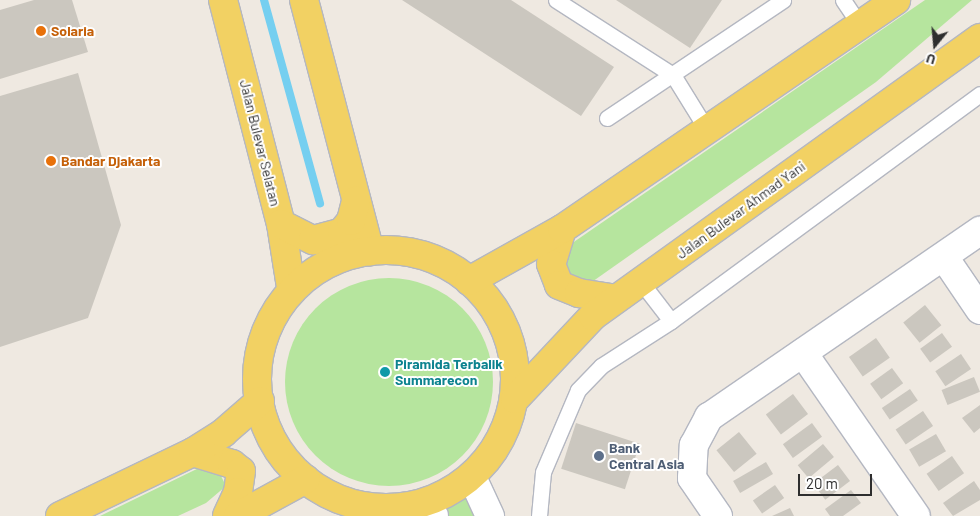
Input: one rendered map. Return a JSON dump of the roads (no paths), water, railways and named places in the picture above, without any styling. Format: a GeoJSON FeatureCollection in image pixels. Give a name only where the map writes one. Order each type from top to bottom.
{"type":"FeatureCollection","features":[{"type":"Feature","properties":{"kind":"main road","name":"Jalan Bulevar Selatan"},"geometry":{"type":"LineString","coordinates":[[223,0],[281,224],[291,287]]}},
{"type":"Feature","properties":{"kind":"main road"},"geometry":{"type":"LineString","coordinates":[[304,0],[370,252]]}},
{"type":"Feature","properties":{"kind":"main road"},"geometry":{"type":"LineString","coordinates":[[469,280],[562,230],[896,0]]}},
{"type":"Feature","properties":{"kind":"main road","name":"Jalan Bulevar Ahmad Yani"},"geometry":{"type":"LineString","coordinates":[[515,399],[593,316],[980,38]]}},
{"type":"Feature","properties":{"kind":"main road"},"geometry":{"type":"LineString","coordinates":[[281,224],[313,240],[342,232],[351,222],[356,201]]}},
{"type":"Feature","properties":{"kind":"main road"},"geometry":{"type":"LineString","coordinates":[[562,230],[551,264],[559,285],[579,293],[616,299]]}},
{"type":"Feature","properties":{"kind":"main road"},"geometry":{"type":"LineString","coordinates":[[370,252],[405,252],[439,262],[469,280],[492,305],[508,334],[516,366],[515,399],[503,437],[472,477],[430,509],[384,509],[343,501],[306,480],[276,444],[260,401],[261,342],[273,313],[291,287],[345,258],[370,252]]}},
{"type":"Feature","properties":{"kind":"main road"},"geometry":{"type":"LineString","coordinates":[[60,516],[194,452],[223,433],[260,401]]}},
{"type":"Feature","properties":{"kind":"main road"},"geometry":{"type":"LineString","coordinates":[[194,452],[232,464],[241,471],[238,492],[226,516]]}},
{"type":"Feature","properties":{"kind":"main road"},"geometry":{"type":"LineString","coordinates":[[238,516],[306,480]]}},
{"type":"Feature","properties":{"kind":"street"},"geometry":{"type":"LineString","coordinates":[[718,516],[692,478],[691,460],[699,430],[709,417],[980,231]]}},
{"type":"Feature","properties":{"kind":"street"},"geometry":{"type":"LineString","coordinates":[[944,257],[980,310]]}},
{"type":"Feature","properties":{"kind":"street"},"geometry":{"type":"LineString","coordinates":[[803,353],[916,516]]}},
{"type":"Feature","properties":{"kind":"street"},"geometry":{"type":"LineString","coordinates":[[472,477],[490,516]]}},
{"type":"Feature","properties":{"kind":"lane"},"geometry":{"type":"LineString","coordinates":[[556,0],[673,75],[707,130]]}},
{"type":"Feature","properties":{"kind":"lane"},"geometry":{"type":"LineString","coordinates":[[607,118],[783,0]]}},
{"type":"Feature","properties":{"kind":"lane"},"geometry":{"type":"LineString","coordinates":[[843,0],[860,25]]}},
{"type":"Feature","properties":{"kind":"lane"},"geometry":{"type":"LineString","coordinates":[[539,516],[543,472],[578,390],[601,366],[671,322],[980,94]]}},
{"type":"Feature","properties":{"kind":"lane"},"geometry":{"type":"LineString","coordinates":[[641,282],[671,322]]}},
{"type":"Feature","properties":{"kind":"waterway"},"geometry":{"type":"LineString","coordinates":[[264,0],[320,203]]}},
{"type":"Feature","properties":{"kind":"place","name":"Solaria"},"geometry":{"type":"Point","coordinates":[41,31]}},
{"type":"Feature","properties":{"kind":"place","name":"Bandar Djakarta"},"geometry":{"type":"Point","coordinates":[51,161]}},
{"type":"Feature","properties":{"kind":"place","name":"Piramida Terbalik Summarecon"},"geometry":{"type":"Point","coordinates":[385,372]}},
{"type":"Feature","properties":{"kind":"place","name":"Bank Central Asia"},"geometry":{"type":"Point","coordinates":[599,456]}}]}
